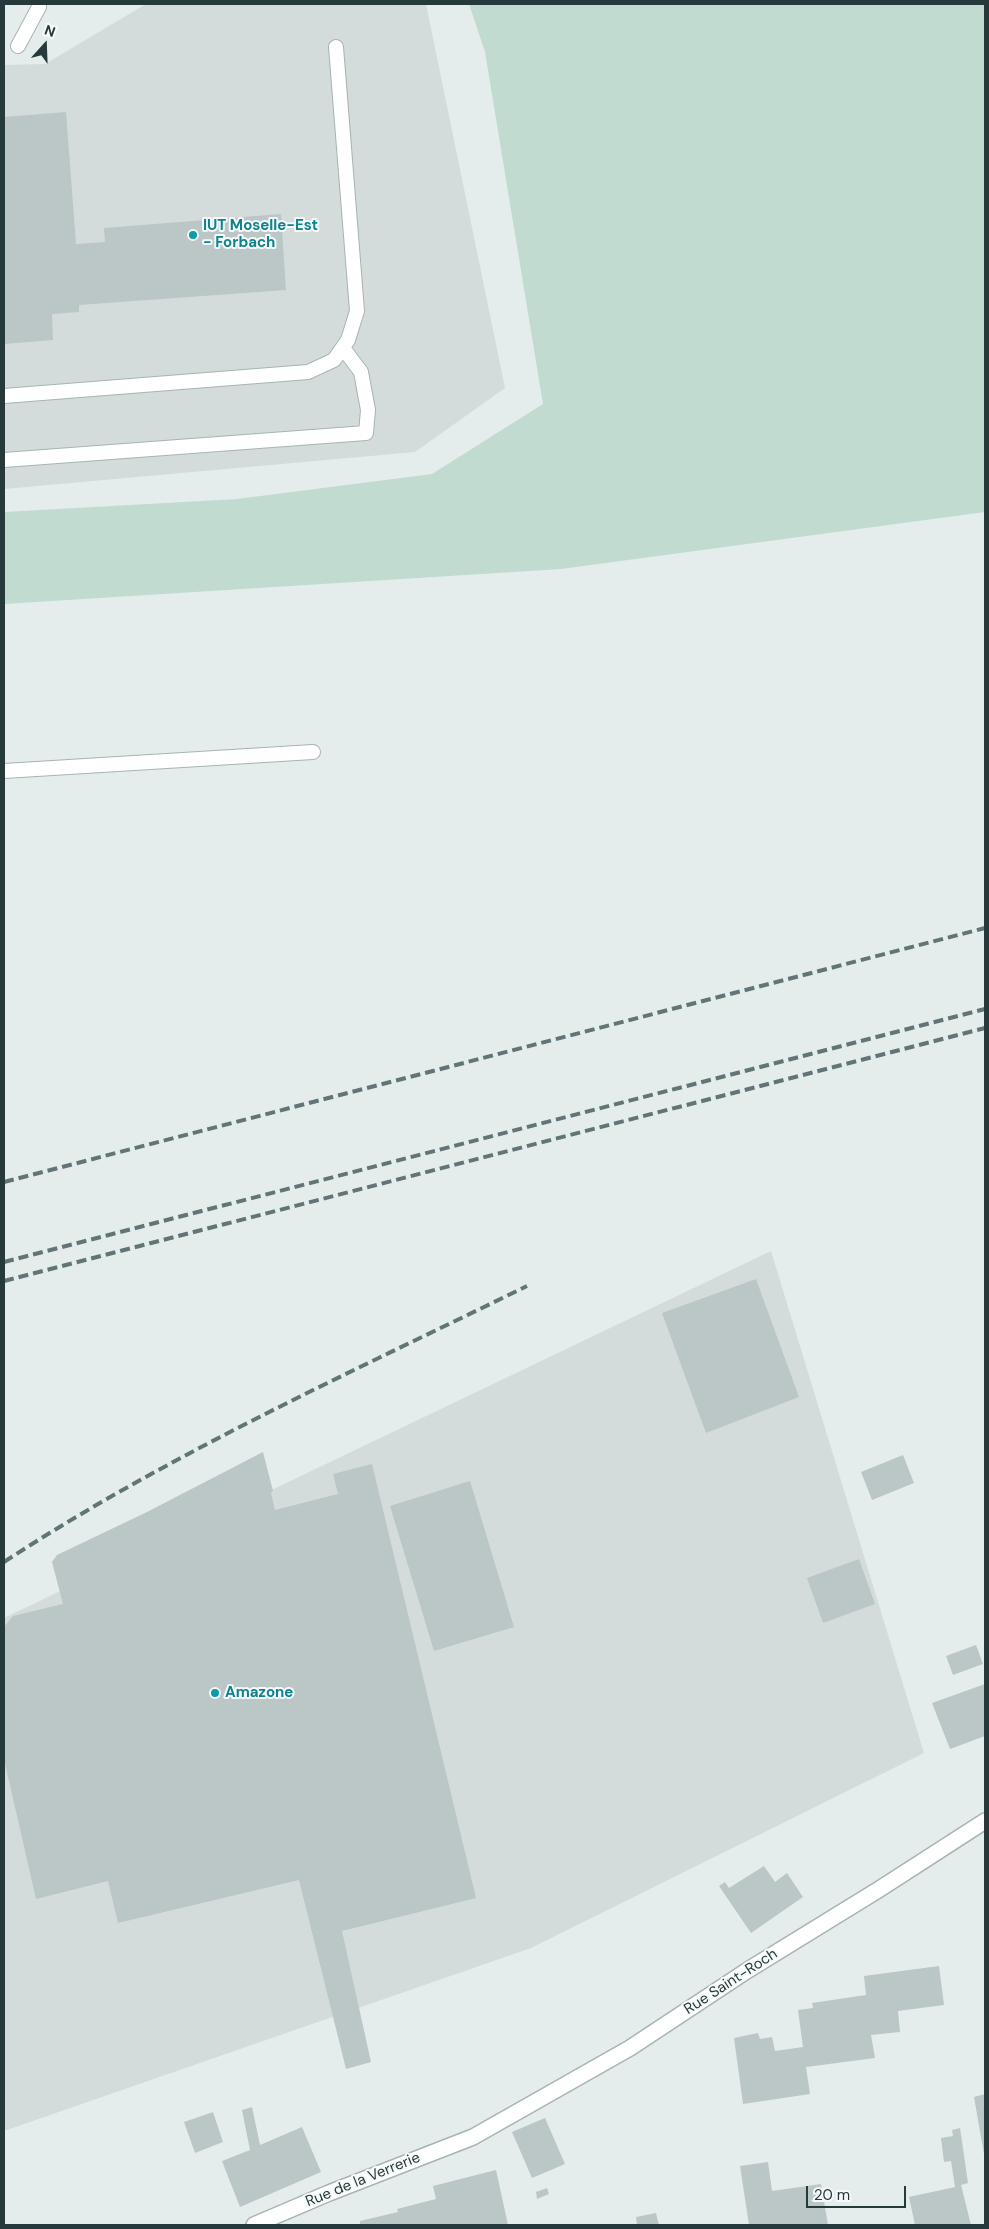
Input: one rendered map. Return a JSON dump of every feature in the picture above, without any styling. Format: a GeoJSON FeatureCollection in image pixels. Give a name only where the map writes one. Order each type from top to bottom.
{"type":"FeatureCollection","features":[{"type":"Feature","properties":{"kind":"street","name":"Rue Saint-Roch"},"geometry":{"type":"LineString","coordinates":[[473,2137],[630,2048],[748,1970],[859,1902],[985,1821]]}},
{"type":"Feature","properties":{"kind":"street","name":"Rue de la Verrerie"},"geometry":{"type":"LineString","coordinates":[[254,2225],[329,2193],[473,2137]]}},
{"type":"Feature","properties":{"kind":"lane"},"geometry":{"type":"LineString","coordinates":[[18,46],[39,4]]}},
{"type":"Feature","properties":{"kind":"lane"},"geometry":{"type":"LineString","coordinates":[[4,396],[308,372],[334,360],[348,340],[357,312],[336,47]]}},
{"type":"Feature","properties":{"kind":"lane"},"geometry":{"type":"LineString","coordinates":[[4,460],[366,433],[368,410],[361,372],[343,348]]}},
{"type":"Feature","properties":{"kind":"lane"},"geometry":{"type":"LineString","coordinates":[[4,771],[313,752]]}},
{"type":"Feature","properties":{"kind":"shaded area"},"geometry":{"type":"Polygon","coordinates":[[[146,4],[426,4],[505,388],[415,452],[4,489],[4,65],[45,64],[146,4]]]}},
{"type":"Feature","properties":{"kind":"shaded area"},"geometry":{"type":"Polygon","coordinates":[[[771,1251],[924,1753],[531,1948],[4,2131],[4,1618],[771,1251]]]}},
{"type":"Feature","properties":{"kind":"green space"},"geometry":{"type":"Polygon","coordinates":[[[469,4],[985,4],[985,512],[561,569],[4,604],[4,512],[237,499],[432,474],[543,404],[485,52],[469,4]]]}},
{"type":"Feature","properties":{"kind":"building","name":"IUT Moselle-Est - Forbach"},"geometry":{"type":"Polygon","coordinates":[[[66,112],[76,244],[105,242],[104,228],[281,214],[286,290],[79,305],[79,312],[52,314],[53,340],[4,344],[4,117],[66,112]]]}},
{"type":"Feature","properties":{"kind":"building"},"geometry":{"type":"Polygon","coordinates":[[[756,1279],[799,1397],[706,1433],[662,1313],[756,1279]]]}},
{"type":"Feature","properties":{"kind":"building","name":"Amazone"},"geometry":{"type":"Polygon","coordinates":[[[263,1452],[273,1491],[271,1493],[275,1510],[338,1494],[333,1474],[372,1464],[476,1898],[342,1931],[371,2062],[346,2069],[299,1880],[118,1923],[108,1881],[36,1899],[4,1759],[4,1627],[13,1616],[63,1604],[52,1562],[57,1555],[147,1512],[263,1452]]]}},
{"type":"Feature","properties":{"kind":"building"},"geometry":{"type":"Polygon","coordinates":[[[903,1455],[914,1483],[872,1500],[861,1472],[903,1455]]]}},
{"type":"Feature","properties":{"kind":"building"},"geometry":{"type":"Polygon","coordinates":[[[470,1481],[514,1627],[434,1651],[390,1506],[470,1481]]]}},
{"type":"Feature","properties":{"kind":"building"},"geometry":{"type":"Polygon","coordinates":[[[859,1559],[875,1604],[823,1623],[807,1578],[859,1559]]]}},
{"type":"Feature","properties":{"kind":"building"},"geometry":{"type":"Polygon","coordinates":[[[976,1645],[983,1664],[953,1675],[946,1656],[976,1645]]]}},
{"type":"Feature","properties":{"kind":"building"},"geometry":{"type":"Polygon","coordinates":[[[985,1684],[985,1736],[950,1749],[932,1703],[985,1684]]]}},
{"type":"Feature","properties":{"kind":"building"},"geometry":{"type":"Polygon","coordinates":[[[764,1866],[775,1882],[787,1873],[803,1897],[751,1933],[719,1886],[725,1882],[729,1888],[764,1866]]]}},
{"type":"Feature","properties":{"kind":"building"},"geometry":{"type":"Polygon","coordinates":[[[939,1966],[944,2005],[898,2011],[900,2032],[871,2035],[875,2058],[806,2067],[810,2094],[743,2104],[734,2038],[758,2033],[760,2039],[772,2037],[775,2051],[803,2047],[798,2010],[813,2008],[812,2003],[866,1995],[864,1976],[939,1966]]]}},
{"type":"Feature","properties":{"kind":"building"},"geometry":{"type":"Polygon","coordinates":[[[985,2094],[985,2153],[984,2154],[974,2097],[985,2094]]]}},
{"type":"Feature","properties":{"kind":"building"},"geometry":{"type":"Polygon","coordinates":[[[252,2107],[260,2145],[302,2127],[321,2172],[240,2207],[222,2161],[250,2150],[242,2110],[252,2107]]]}},
{"type":"Feature","properties":{"kind":"building"},"geometry":{"type":"Polygon","coordinates":[[[213,2112],[223,2142],[195,2153],[184,2122],[213,2112]]]}},
{"type":"Feature","properties":{"kind":"building"},"geometry":{"type":"Polygon","coordinates":[[[545,2118],[565,2164],[532,2178],[512,2132],[545,2118]]]}},
{"type":"Feature","properties":{"kind":"building"},"geometry":{"type":"Polygon","coordinates":[[[960,2128],[968,2183],[961,2185],[971,2225],[915,2225],[909,2197],[955,2187],[951,2161],[944,2162],[941,2138],[953,2136],[952,2130],[960,2128]]]}},
{"type":"Feature","properties":{"kind":"building"},"geometry":{"type":"Polygon","coordinates":[[[768,2162],[772,2191],[821,2184],[828,2225],[749,2225],[740,2166],[768,2162]]]}},
{"type":"Feature","properties":{"kind":"building"},"geometry":{"type":"Polygon","coordinates":[[[496,2170],[508,2225],[360,2225],[360,2221],[398,2212],[397,2209],[436,2199],[433,2186],[496,2170]]]}},
{"type":"Feature","properties":{"kind":"building"},"geometry":{"type":"Polygon","coordinates":[[[547,2188],[549,2194],[537,2199],[536,2192],[547,2188]]]}},
{"type":"Feature","properties":{"kind":"building"},"geometry":{"type":"Polygon","coordinates":[[[656,2213],[659,2225],[637,2225],[636,2217],[656,2213]]]}},
{"type":"Feature","properties":{"kind":"railway"},"geometry":{"type":"LineString","coordinates":[[4,1182],[985,928]]}},
{"type":"Feature","properties":{"kind":"railway"},"geometry":{"type":"LineString","coordinates":[[4,1262],[985,1009]]}},
{"type":"Feature","properties":{"kind":"railway"},"geometry":{"type":"LineString","coordinates":[[4,1281],[985,1028]]}},
{"type":"Feature","properties":{"kind":"railway"},"geometry":{"type":"LineString","coordinates":[[4,1562],[130,1486],[195,1450],[327,1383],[527,1286]]}},
{"type":"Feature","properties":{"kind":"place","name":"IUT Moselle-Est - Forbach"},"geometry":{"type":"Point","coordinates":[193,235]}},
{"type":"Feature","properties":{"kind":"place","name":"Amazone"},"geometry":{"type":"Point","coordinates":[215,1693]}}]}
